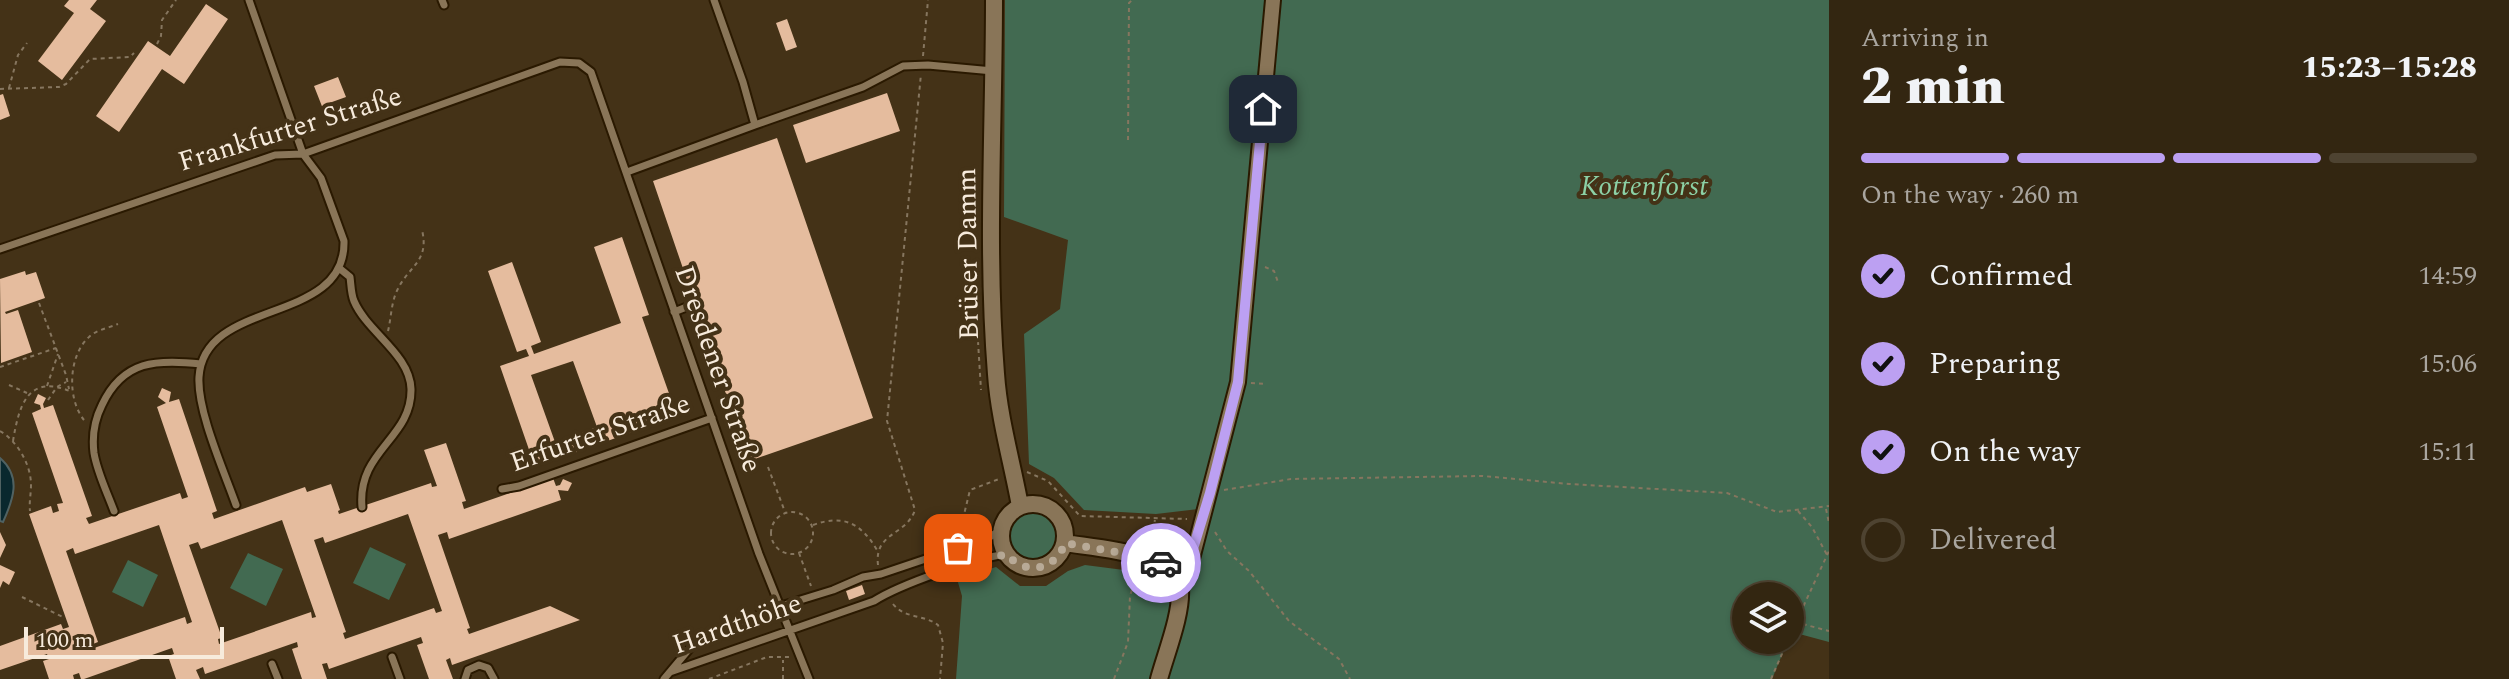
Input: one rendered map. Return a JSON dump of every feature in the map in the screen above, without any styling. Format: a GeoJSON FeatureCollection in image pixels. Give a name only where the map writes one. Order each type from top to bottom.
{"type":"FeatureCollection","features":[{"type":"Feature","properties":{"kind":"street","name":"Brüser Damm"},"geometry":{"type":"LineString","coordinates":[[994,0],[992,235],[996,372],[999,406],[1020,506]]}},
{"type":"Feature","properties":{"kind":"street"},"geometry":{"type":"LineString","coordinates":[[1180,586],[1186,578],[1238,382],[1273,0]]}},
{"type":"Feature","properties":{"kind":"street"},"geometry":{"type":"LineString","coordinates":[[1032,503],[1043,505],[1061,520],[1065,531],[1065,543],[1056,559],[1039,568],[1020,566],[1006,554],[1001,542],[1004,520],[1020,506],[1032,503]]}},
{"type":"Feature","properties":{"kind":"street"},"geometry":{"type":"LineString","coordinates":[[1065,543],[1144,557],[1167,567],[1177,577],[1179,605],[1159,679]]}},
{"type":"Feature","properties":{"kind":"lane"},"geometry":{"type":"LineString","coordinates":[[236,505],[202,404],[199,383],[201,364],[213,342],[224,333],[305,299],[321,287],[339,268],[344,250],[344,241],[321,178],[303,154],[249,0]]}},
{"type":"Feature","properties":{"kind":"lane"},"geometry":{"type":"LineString","coordinates":[[714,0],[755,125]]}},
{"type":"Feature","properties":{"kind":"lane","name":"Frankfurter Straße"},"geometry":{"type":"LineString","coordinates":[[0,249],[250,162],[275,155],[303,154],[560,62],[579,63],[591,72]]}},
{"type":"Feature","properties":{"kind":"lane"},"geometry":{"type":"LineString","coordinates":[[627,172],[863,87],[903,66],[994,71]]}},
{"type":"Feature","properties":{"kind":"lane","name":"Dresdener Straße"},"geometry":{"type":"LineString","coordinates":[[591,72],[759,554],[809,679]]}},
{"type":"Feature","properties":{"kind":"lane"},"geometry":{"type":"LineString","coordinates":[[339,268],[350,277],[354,302],[408,371],[409,406],[402,426],[374,457],[363,478],[362,507]]}},
{"type":"Feature","properties":{"kind":"lane"},"geometry":{"type":"LineString","coordinates":[[674,312],[689,306]]}},
{"type":"Feature","properties":{"kind":"lane"},"geometry":{"type":"LineString","coordinates":[[114,511],[94,452],[94,428],[108,392],[119,378],[131,370],[168,360],[201,364]]}},
{"type":"Feature","properties":{"kind":"lane","name":"Erfurter Straße"},"geometry":{"type":"LineString","coordinates":[[502,489],[519,486],[712,418]]}},
{"type":"Feature","properties":{"kind":"lane","name":"Hardthöhe"},"geometry":{"type":"LineString","coordinates":[[666,676],[690,648],[709,635],[863,577],[881,574],[988,538],[1001,530]]}},
{"type":"Feature","properties":{"kind":"lane"},"geometry":{"type":"LineString","coordinates":[[958,548],[964,566]]}},
{"type":"Feature","properties":{"kind":"lane","name":"Hardthöhe"},"geometry":{"type":"LineString","coordinates":[[666,676],[874,601],[888,592],[1006,554]]}},
{"type":"Feature","properties":{"kind":"lane"},"geometry":{"type":"LineString","coordinates":[[881,574],[888,592]]}},
{"type":"Feature","properties":{"kind":"lane"},"geometry":{"type":"LineString","coordinates":[[392,657],[400,679]]}},
{"type":"Feature","properties":{"kind":"lane"},"geometry":{"type":"LineString","coordinates":[[272,664],[278,679]]}},
{"type":"Feature","properties":{"kind":"lane"},"geometry":{"type":"LineString","coordinates":[[465,679],[468,670],[479,665],[488,668],[494,679]]}},
{"type":"Feature","properties":{"kind":"path"},"geometry":{"type":"LineString","coordinates":[[157,44],[162,20],[176,0]]}},
{"type":"Feature","properties":{"kind":"path"},"geometry":{"type":"LineString","coordinates":[[878,551],[884,540],[909,522],[915,510],[887,421],[928,0]]}},
{"type":"Feature","properties":{"kind":"path"},"geometry":{"type":"LineString","coordinates":[[1128,140],[1129,3],[1132,0]]}},
{"type":"Feature","properties":{"kind":"path"},"geometry":{"type":"LineString","coordinates":[[9,89],[18,55],[27,43]]}},
{"type":"Feature","properties":{"kind":"path"},"geometry":{"type":"LineString","coordinates":[[0,89],[59,87],[66,84],[90,59],[130,57],[134,53]]}},
{"type":"Feature","properties":{"kind":"path"},"geometry":{"type":"LineString","coordinates":[[381,337],[390,329],[398,289],[418,263],[425,248],[422,230]]}},
{"type":"Feature","properties":{"kind":"path"},"geometry":{"type":"LineString","coordinates":[[1248,272],[1268,266],[1274,271],[1278,282]]}},
{"type":"Feature","properties":{"kind":"path"},"geometry":{"type":"LineString","coordinates":[[39,303],[80,415],[94,428]]}},
{"type":"Feature","properties":{"kind":"path"},"geometry":{"type":"LineString","coordinates":[[71,391],[79,350],[87,338],[118,324]]}},
{"type":"Feature","properties":{"kind":"path"},"geometry":{"type":"LineString","coordinates":[[0,367],[57,348]]}},
{"type":"Feature","properties":{"kind":"path"},"geometry":{"type":"LineString","coordinates":[[46,387],[59,353]]}},
{"type":"Feature","properties":{"kind":"path"},"geometry":{"type":"LineString","coordinates":[[48,400],[57,387],[67,381]]}},
{"type":"Feature","properties":{"kind":"path"},"geometry":{"type":"LineString","coordinates":[[9,385],[28,394]]}},
{"type":"Feature","properties":{"kind":"path"},"geometry":{"type":"LineString","coordinates":[[13,441],[18,412],[28,394],[46,387],[71,391]]}},
{"type":"Feature","properties":{"kind":"path"},"geometry":{"type":"LineString","coordinates":[[0,431],[13,441],[30,473],[30,511]]}},
{"type":"Feature","properties":{"kind":"path"},"geometry":{"type":"LineString","coordinates":[[768,467],[785,513]]}},
{"type":"Feature","properties":{"kind":"path"},"geometry":{"type":"LineString","coordinates":[[1114,679],[1128,642],[1130,596],[1155,519],[1191,518],[1207,504],[1291,479],[1483,476],[1727,493],[1777,512],[1828,507],[1829,523]]}},
{"type":"Feature","properties":{"kind":"path"},"geometry":{"type":"LineString","coordinates":[[958,548],[970,490],[1000,478]]}},
{"type":"Feature","properties":{"kind":"path"},"geometry":{"type":"LineString","coordinates":[[1207,504],[1227,551],[1249,571],[1289,621],[1339,659],[1350,679]]}},
{"type":"Feature","properties":{"kind":"path"},"geometry":{"type":"LineString","coordinates":[[1797,511],[1812,527],[1828,553],[1804,603]]}},
{"type":"Feature","properties":{"kind":"path"},"geometry":{"type":"LineString","coordinates":[[798,512],[812,526],[812,540],[807,548],[796,554],[782,551],[774,543],[771,530],[776,519],[785,513],[798,512]]}},
{"type":"Feature","properties":{"kind":"path"},"geometry":{"type":"LineString","coordinates":[[812,526],[829,519],[846,521],[862,531],[878,551],[881,574]]}},
{"type":"Feature","properties":{"kind":"path"},"geometry":{"type":"LineString","coordinates":[[888,592],[899,611],[929,619],[938,625],[943,643],[940,679]]}},
{"type":"Feature","properties":{"kind":"path"},"geometry":{"type":"LineString","coordinates":[[22,597],[65,618]]}},
{"type":"Feature","properties":{"kind":"path"},"geometry":{"type":"LineString","coordinates":[[1804,624],[1829,631]]}},
{"type":"Feature","properties":{"kind":"path"},"geometry":{"type":"LineString","coordinates":[[1771,679],[1782,654]]}},
{"type":"Feature","properties":{"kind":"path"},"geometry":{"type":"LineString","coordinates":[[709,679],[767,657],[783,659],[800,655]]}},
{"type":"Feature","properties":{"kind":"path"},"geometry":{"type":"LineString","coordinates":[[783,659],[783,679]]}},
{"type":"Feature","properties":{"kind":"green space","name":"Kottenforst"},"geometry":{"type":"Polygon","coordinates":[[[1005,0],[1829,0],[1829,642],[1804,635],[1804,582],[1732,582],[1732,654],[1782,654],[1772,679],[956,679],[962,596],[957,579],[996,567],[1020,586],[1046,586],[1068,571],[1085,565],[1186,578],[1207,508],[1156,514],[1084,510],[1054,478],[1029,464],[1024,334],[1060,309],[1068,240],[1004,217],[1005,0]]]}},
{"type":"Feature","properties":{"kind":"green space"},"geometry":{"type":"Polygon","coordinates":[[[1033,513],[1050,520],[1057,537],[1050,554],[1033,561],[1016,554],[1009,537],[1016,520],[1033,513]]]}},
{"type":"Feature","properties":{"kind":"green space"},"geometry":{"type":"Polygon","coordinates":[[[370,547],[406,564],[389,600],[353,583],[370,547]]]}},
{"type":"Feature","properties":{"kind":"green space"},"geometry":{"type":"Polygon","coordinates":[[[248,553],[283,569],[266,606],[230,588],[248,553]]]}},
{"type":"Feature","properties":{"kind":"green space"},"geometry":{"type":"Polygon","coordinates":[[[128,560],[158,575],[143,607],[112,592],[128,560]]]}},
{"type":"Feature","properties":{"kind":"water"},"geometry":{"type":"Polygon","coordinates":[[[0,458],[11,473],[14,489],[3,522],[0,521],[0,458]]]}},
{"type":"Feature","properties":{"kind":"building"},"geometry":{"type":"Polygon","coordinates":[[[69,0],[97,0],[90,9],[106,21],[62,80],[38,61],[74,13],[64,6],[69,0]]]}},
{"type":"Feature","properties":{"kind":"building"},"geometry":{"type":"Polygon","coordinates":[[[206,4],[228,19],[184,84],[162,69],[119,132],[96,116],[148,41],[170,56],[206,4]]]}},
{"type":"Feature","properties":{"kind":"building"},"geometry":{"type":"Polygon","coordinates":[[[787,19],[797,47],[786,51],[776,23],[787,19]]]}},
{"type":"Feature","properties":{"kind":"building"},"geometry":{"type":"Polygon","coordinates":[[[338,77],[346,97],[332,102],[335,110],[325,114],[314,86],[338,77]]]}},
{"type":"Feature","properties":{"kind":"building"},"geometry":{"type":"Polygon","coordinates":[[[887,93],[900,131],[806,163],[793,125],[887,93]]]}},
{"type":"Feature","properties":{"kind":"building"},"geometry":{"type":"Polygon","coordinates":[[[3,94],[10,116],[0,120],[0,95],[3,94]]]}},
{"type":"Feature","properties":{"kind":"building"},"geometry":{"type":"Polygon","coordinates":[[[777,138],[873,418],[749,461],[653,181],[777,138]]]}},
{"type":"Feature","properties":{"kind":"building"},"geometry":{"type":"Polygon","coordinates":[[[622,237],[649,315],[642,317],[677,416],[535,467],[500,366],[529,356],[526,349],[517,352],[488,271],[512,262],[541,342],[531,346],[534,354],[621,323],[594,247],[622,237]],[[573,361],[531,375],[555,442],[597,427],[573,361]]]}},
{"type":"Feature","properties":{"kind":"building"},"geometry":{"type":"Polygon","coordinates":[[[25,271],[26,275],[36,272],[45,298],[5,312],[18,310],[32,352],[1,363],[0,279],[25,271]]]}},
{"type":"Feature","properties":{"kind":"building"},"geometry":{"type":"Polygon","coordinates":[[[162,388],[171,392],[169,402],[179,399],[217,511],[212,513],[214,519],[305,487],[307,492],[331,484],[339,514],[431,483],[432,487],[437,486],[424,450],[446,443],[466,501],[462,502],[464,509],[553,478],[556,486],[563,479],[572,483],[568,491],[558,490],[561,500],[449,539],[447,532],[438,535],[470,628],[467,629],[469,634],[550,606],[580,620],[452,665],[450,658],[446,660],[453,679],[429,679],[417,645],[423,643],[421,637],[329,669],[327,663],[322,664],[327,679],[302,679],[292,649],[298,647],[297,642],[205,674],[203,667],[196,670],[200,679],[176,679],[168,656],[174,654],[172,648],[84,679],[79,673],[73,675],[74,679],[49,679],[43,661],[49,659],[47,654],[0,670],[0,646],[61,624],[63,629],[69,627],[29,514],[51,506],[53,513],[59,511],[57,504],[63,503],[32,413],[41,409],[34,403],[38,394],[46,398],[44,408],[53,405],[92,516],[86,518],[89,524],[180,493],[182,499],[188,497],[157,407],[166,403],[158,397],[162,388]],[[408,514],[325,543],[323,537],[314,540],[346,632],[343,633],[345,639],[434,608],[436,613],[442,611],[408,514]],[[282,520],[201,549],[198,542],[189,545],[222,638],[218,639],[219,644],[311,612],[312,618],[316,617],[282,520]],[[159,525],[75,554],[73,548],[66,551],[98,642],[93,644],[94,648],[185,617],[187,624],[192,622],[159,525]]]}},
{"type":"Feature","properties":{"kind":"building"},"geometry":{"type":"Polygon","coordinates":[[[0,532],[6,545],[0,558],[0,532]]]}},
{"type":"Feature","properties":{"kind":"building"},"geometry":{"type":"Polygon","coordinates":[[[0,565],[15,572],[9,585],[3,581],[0,588],[0,565]]]}},
{"type":"Feature","properties":{"kind":"building"},"geometry":{"type":"Polygon","coordinates":[[[862,585],[865,594],[849,600],[846,591],[862,585]]]}},
{"type":"Feature","properties":{"kind":"way so far"},"geometry":{"type":"LineString","coordinates":[[958,548],[964,566],[1006,554],[1020,566],[1039,568],[1056,559],[1065,543],[1144,557],[1161,563]]}},
{"type":"Feature","properties":{"kind":"route"},"geometry":{"type":"LineString","coordinates":[[1161,563],[1172,571],[1182,585],[1193,555],[1238,382],[1263,109]]}}]}
